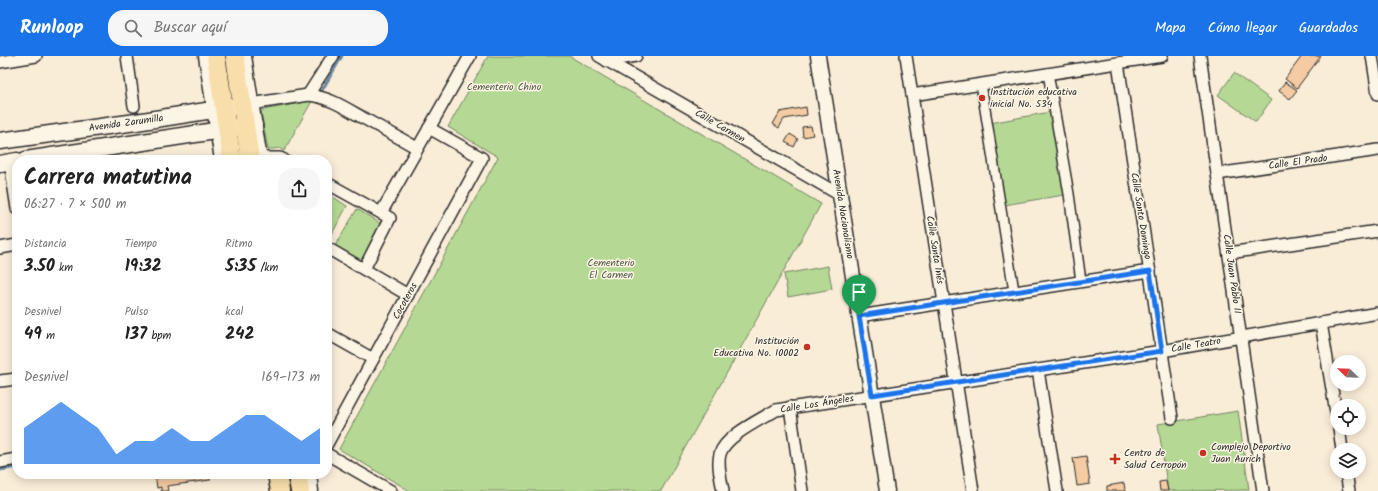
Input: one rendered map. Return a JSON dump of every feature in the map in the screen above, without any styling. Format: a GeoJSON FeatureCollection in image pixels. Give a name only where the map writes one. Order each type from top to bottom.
{"type":"FeatureCollection","features":[{"type":"Feature","properties":{"kind":"main road"},"geometry":{"type":"LineString","coordinates":[[216,56],[219,109],[223,131],[230,155]]}},
{"type":"Feature","properties":{"kind":"main road"},"geometry":{"type":"LineString","coordinates":[[234,56],[247,104],[256,155]]}},
{"type":"Feature","properties":{"kind":"main road","name":"Avenida Zarumilla"},"geometry":{"type":"LineString","coordinates":[[0,141],[247,104]]}},
{"type":"Feature","properties":{"kind":"main road"},"geometry":{"type":"LineString","coordinates":[[60,155],[250,126]]}},
{"type":"Feature","properties":{"kind":"main road"},"geometry":{"type":"LineString","coordinates":[[278,479],[280,491]]}},
{"type":"Feature","properties":{"kind":"main road"},"geometry":{"type":"LineString","coordinates":[[298,479],[300,491]]}},
{"type":"Feature","properties":{"kind":"street"},"geometry":{"type":"LineString","coordinates":[[0,62],[20,57],[36,56]]}},
{"type":"Feature","properties":{"kind":"street"},"geometry":{"type":"LineString","coordinates":[[127,56],[134,106]]}},
{"type":"Feature","properties":{"kind":"street"},"geometry":{"type":"LineString","coordinates":[[206,56],[219,109]]}},
{"type":"Feature","properties":{"kind":"street"},"geometry":{"type":"LineString","coordinates":[[244,56],[247,104],[308,95],[329,99],[417,148]]}},
{"type":"Feature","properties":{"kind":"street"},"geometry":{"type":"LineString","coordinates":[[308,95],[333,56]]}},
{"type":"Feature","properties":{"kind":"street"},"geometry":{"type":"LineString","coordinates":[[364,269],[417,148],[470,56]]}},
{"type":"Feature","properties":{"kind":"street"},"geometry":{"type":"LineString","coordinates":[[603,58],[636,56]]}},
{"type":"Feature","properties":{"kind":"street","name":"Avenida Nacionalismo"},"geometry":{"type":"LineString","coordinates":[[818,56],[887,491]]}},
{"type":"Feature","properties":{"kind":"street","name":"Calle Santa Inés"},"geometry":{"type":"LineString","coordinates":[[906,56],[972,491]]}},
{"type":"Feature","properties":{"kind":"street"},"geometry":{"type":"LineString","coordinates":[[912,95],[1162,56]]}},
{"type":"Feature","properties":{"kind":"street","name":"Calle Juan Pablo II"},"geometry":{"type":"LineString","coordinates":[[1200,56],[1263,491]]}},
{"type":"Feature","properties":{"kind":"street"},"geometry":{"type":"LineString","coordinates":[[1372,56],[1377,74],[1378,94]]}},
{"type":"Feature","properties":{"kind":"street","name":"Calle Carmen"},"geometry":{"type":"LineString","coordinates":[[603,58],[840,196]]}},
{"type":"Feature","properties":{"kind":"street","name":"Calle Santo Domingo"},"geometry":{"type":"LineString","coordinates":[[1118,63],[1172,418]]}},
{"type":"Feature","properties":{"kind":"street"},"geometry":{"type":"LineString","coordinates":[[1048,73],[1069,194],[1081,281]]}},
{"type":"Feature","properties":{"kind":"street"},"geometry":{"type":"LineString","coordinates":[[982,84],[1014,291]]}},
{"type":"Feature","properties":{"kind":"street","name":"Cocoteros"},"geometry":{"type":"LineString","coordinates":[[332,435],[482,158],[429,128]]}},
{"type":"Feature","properties":{"kind":"street"},"geometry":{"type":"LineString","coordinates":[[222,155],[223,131]]}},
{"type":"Feature","properties":{"kind":"street","name":"Calle El Prado"},"geometry":{"type":"LineString","coordinates":[[1217,174],[1378,150]]}},
{"type":"Feature","properties":{"kind":"street"},"geometry":{"type":"LineString","coordinates":[[9,163],[12,180]]}},
{"type":"Feature","properties":{"kind":"street"},"geometry":{"type":"LineString","coordinates":[[332,186],[386,216]]}},
{"type":"Feature","properties":{"kind":"street"},"geometry":{"type":"LineString","coordinates":[[1229,253],[1378,231]]}},
{"type":"Feature","properties":{"kind":"street"},"geometry":{"type":"LineString","coordinates":[[0,248],[12,246]]}},
{"type":"Feature","properties":{"kind":"street"},"geometry":{"type":"LineString","coordinates":[[332,251],[408,295]]}},
{"type":"Feature","properties":{"kind":"street"},"geometry":{"type":"LineString","coordinates":[[859,316],[1150,271]]}},
{"type":"Feature","properties":{"kind":"street","name":"Calle Teatro"},"geometry":{"type":"LineString","coordinates":[[872,395],[1162,351],[1378,313]]}},
{"type":"Feature","properties":{"kind":"street"},"geometry":{"type":"LineString","coordinates":[[1321,323],[1334,399]]}},
{"type":"Feature","properties":{"kind":"street"},"geometry":{"type":"LineString","coordinates":[[332,336],[373,359]]}},
{"type":"Feature","properties":{"kind":"street"},"geometry":{"type":"LineString","coordinates":[[1038,370],[1057,491]]}},
{"type":"Feature","properties":{"kind":"street"},"geometry":{"type":"LineString","coordinates":[[0,381],[12,380]]}},
{"type":"Feature","properties":{"kind":"street","name":"Calle Los Ángeles"},"geometry":{"type":"LineString","coordinates":[[723,491],[719,463],[720,454],[724,444],[733,436],[776,410],[872,395]]}},
{"type":"Feature","properties":{"kind":"street"},"geometry":{"type":"LineString","coordinates":[[790,407],[802,491]]}},
{"type":"Feature","properties":{"kind":"street"},"geometry":{"type":"LineString","coordinates":[[332,457],[391,491]]}},
{"type":"Feature","properties":{"kind":"street"},"geometry":{"type":"LineString","coordinates":[[0,462],[12,460]]}},
{"type":"Feature","properties":{"kind":"street"},"geometry":{"type":"LineString","coordinates":[[271,479],[273,491]]}},
{"type":"Feature","properties":{"kind":"street"},"geometry":{"type":"LineString","coordinates":[[310,479],[312,491]]}},
{"type":"Feature","properties":{"kind":"street"},"geometry":{"type":"LineString","coordinates":[[1347,479],[1349,491]]}},
{"type":"Feature","properties":{"kind":"green space","name":"Cementerio El Carmen"},"geometry":{"type":"Polygon","coordinates":[[[488,56],[569,56],[821,204],[661,491],[410,491],[339,449],[498,157],[448,127],[488,56]]]}},
{"type":"Feature","properties":{"kind":"green space"},"geometry":{"type":"Polygon","coordinates":[[[1234,73],[1271,100],[1256,122],[1218,95],[1234,73]]]}},
{"type":"Feature","properties":{"kind":"green space"},"geometry":{"type":"Polygon","coordinates":[[[312,101],[284,151],[279,148],[268,150],[261,112],[263,110],[312,101]]]}},
{"type":"Feature","properties":{"kind":"green space"},"geometry":{"type":"Polygon","coordinates":[[[1050,112],[1064,195],[1004,205],[990,123],[1050,112]]]}},
{"type":"Feature","properties":{"kind":"green space"},"geometry":{"type":"Polygon","coordinates":[[[332,196],[347,206],[332,234],[332,196]]]}},
{"type":"Feature","properties":{"kind":"green space"},"geometry":{"type":"Polygon","coordinates":[[[357,209],[383,225],[360,263],[334,248],[357,209]]]}},
{"type":"Feature","properties":{"kind":"green space"},"geometry":{"type":"Polygon","coordinates":[[[828,266],[832,289],[788,297],[784,274],[828,266]]]}},
{"type":"Feature","properties":{"kind":"green space","name":"Complejo Deportivo Juan Aurich"},"geometry":{"type":"Polygon","coordinates":[[[1238,411],[1249,490],[1168,491],[1158,424],[1238,411]]]}},
{"type":"Feature","properties":{"kind":"building"},"geometry":{"type":"Polygon","coordinates":[[[1302,56],[1321,56],[1297,88],[1285,79],[1302,56]]]}},
{"type":"Feature","properties":{"kind":"building"},"geometry":{"type":"Polygon","coordinates":[[[1285,82],[1297,90],[1290,99],[1279,91],[1285,82]]]}},
{"type":"Feature","properties":{"kind":"building"},"geometry":{"type":"Polygon","coordinates":[[[806,107],[807,115],[784,119],[779,128],[773,124],[780,112],[806,107]]]}},
{"type":"Feature","properties":{"kind":"building"},"geometry":{"type":"Polygon","coordinates":[[[811,126],[813,135],[803,137],[802,127],[811,126]]]}},
{"type":"Feature","properties":{"kind":"building"},"geometry":{"type":"Polygon","coordinates":[[[790,134],[798,139],[794,147],[785,142],[790,134]]]}},
{"type":"Feature","properties":{"kind":"building"},"geometry":{"type":"Polygon","coordinates":[[[1086,456],[1090,484],[1077,486],[1073,458],[1086,456]]]}},
{"type":"Feature","properties":{"kind":"building"},"geometry":{"type":"Polygon","coordinates":[[[156,479],[210,480],[167,486],[168,491],[161,491],[161,487],[157,488],[156,479]]]}},
{"type":"Feature","properties":{"kind":"building"},"geometry":{"type":"Polygon","coordinates":[[[1166,481],[1168,491],[1160,491],[1159,482],[1166,481]]]}},
{"type":"Feature","properties":{"kind":"building"},"geometry":{"type":"Polygon","coordinates":[[[1124,483],[1125,491],[1107,491],[1107,486],[1124,483]]]}},
{"type":"Feature","properties":{"kind":"waterway"},"geometry":{"type":"LineString","coordinates":[[321,92],[342,56]]}},
{"type":"Feature","properties":{"kind":"waterway"},"geometry":{"type":"LineString","coordinates":[[0,470],[12,468]]}},
{"type":"Feature","properties":{"kind":"place","name":"Institución educativa inicial No. 534"},"geometry":{"type":"Point","coordinates":[982,98]}},
{"type":"Feature","properties":{"kind":"place","name":"Institución Educativa No. 10002"},"geometry":{"type":"Point","coordinates":[807,347]}},
{"type":"Feature","properties":{"kind":"place","name":"Complejo Deportivo Juan Aurich"},"geometry":{"type":"Point","coordinates":[1203,453]}},
{"type":"Feature","properties":{"kind":"place","name":"Centro de Salud Cerropón"},"geometry":{"type":"Point","coordinates":[1115,459]}},
{"type":"Feature","properties":{"kind":"route"},"geometry":{"type":"LineString","coordinates":[[1150,271],[1162,351],[872,395],[859,316],[1150,271]]}},
{"type":"Feature","properties":{"kind":"park label","name":"Cementerio Chino"},"geometry":{"type":"Point","coordinates":[504,87]}}]}
